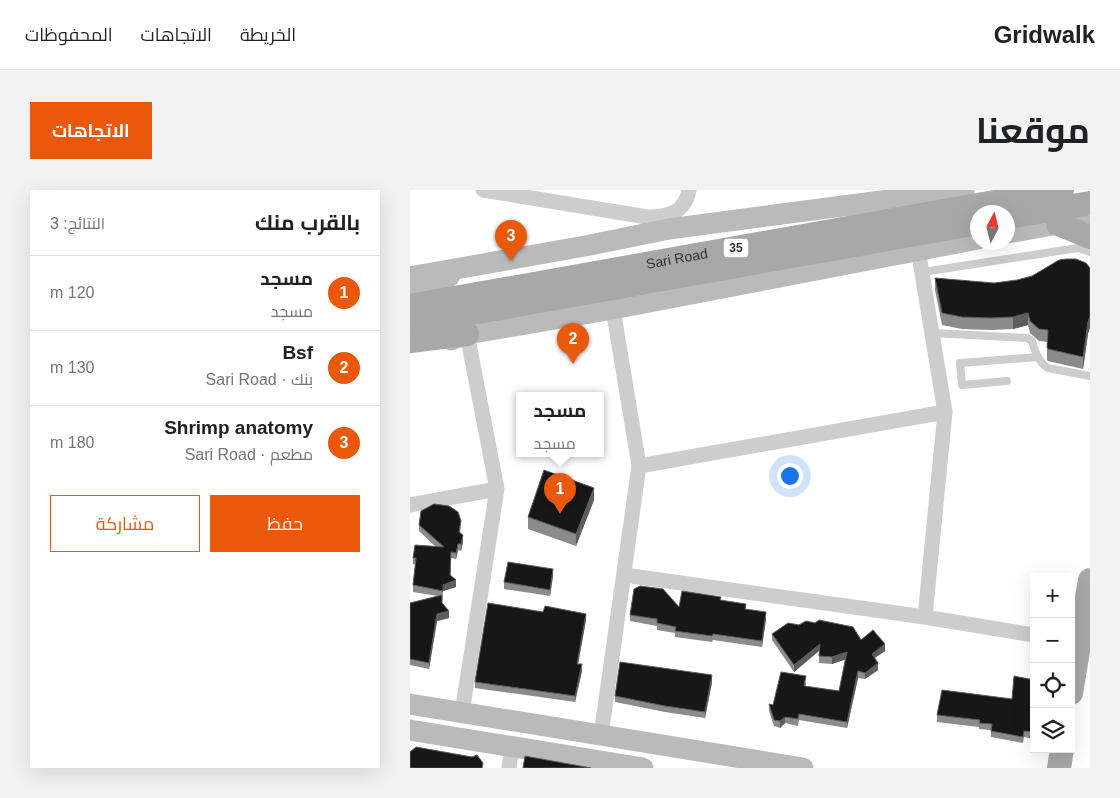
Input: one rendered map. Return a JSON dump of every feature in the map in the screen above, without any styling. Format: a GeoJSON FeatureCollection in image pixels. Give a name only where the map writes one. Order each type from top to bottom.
{"type":"FeatureCollection","features":[{"type":"Feature","properties":{"kind":"main road"},"geometry":{"type":"LineString","coordinates":[[410,277],[585,246],[668,229],[964,190]]}},
{"type":"Feature","properties":{"kind":"main road","name":"Sari Road"},"geometry":{"type":"LineString","coordinates":[[410,306],[1062,190]]}},
{"type":"Feature","properties":{"kind":"main road"},"geometry":{"type":"LineString","coordinates":[[1015,216],[1090,202]]}},
{"type":"Feature","properties":{"kind":"main road"},"geometry":{"type":"LineString","coordinates":[[1058,224],[1090,213]]}},
{"type":"Feature","properties":{"kind":"main road"},"geometry":{"type":"LineString","coordinates":[[1015,232],[1090,218]]}},
{"type":"Feature","properties":{"kind":"main road","name":"Sari Road"},"geometry":{"type":"LineString","coordinates":[[410,324],[970,224]]}},
{"type":"Feature","properties":{"kind":"main road"},"geometry":{"type":"LineString","coordinates":[[1058,224],[1090,237]]}},
{"type":"Feature","properties":{"kind":"main road"},"geometry":{"type":"LineString","coordinates":[[410,341],[467,334],[613,309],[970,240]]}},
{"type":"Feature","properties":{"kind":"main road"},"geometry":{"type":"LineString","coordinates":[[410,297],[469,266]]}},
{"type":"Feature","properties":{"kind":"main road"},"geometry":{"type":"LineString","coordinates":[[410,352],[435,347],[467,334]]}},
{"type":"Feature","properties":{"kind":"main road"},"geometry":{"type":"LineString","coordinates":[[1075,642],[1090,580]]}},
{"type":"Feature","properties":{"kind":"main road"},"geometry":{"type":"LineString","coordinates":[[410,704],[803,768]]}},
{"type":"Feature","properties":{"kind":"main road"},"geometry":{"type":"LineString","coordinates":[[410,730],[632,767]]}},
{"type":"Feature","properties":{"kind":"main road"},"geometry":{"type":"LineString","coordinates":[[1059,768],[1061,753]]}},
{"type":"Feature","properties":{"kind":"street"},"geometry":{"type":"LineString","coordinates":[[483,190],[647,217],[668,215],[680,209],[687,200],[689,190]]}},
{"type":"Feature","properties":{"kind":"street"},"geometry":{"type":"LineString","coordinates":[[918,249],[945,412],[925,617]]}},
{"type":"Feature","properties":{"kind":"street"},"geometry":{"type":"LineString","coordinates":[[601,735],[639,466],[613,309]]}},
{"type":"Feature","properties":{"kind":"street"},"geometry":{"type":"LineString","coordinates":[[462,713],[497,489],[467,334]]}},
{"type":"Feature","properties":{"kind":"street"},"geometry":{"type":"LineString","coordinates":[[639,466],[945,412]]}},
{"type":"Feature","properties":{"kind":"street"},"geometry":{"type":"LineString","coordinates":[[410,505],[497,489]]}},
{"type":"Feature","properties":{"kind":"street"},"geometry":{"type":"LineString","coordinates":[[624,575],[925,617],[1030,634]]}},
{"type":"Feature","properties":{"kind":"street"},"geometry":{"type":"LineString","coordinates":[[509,768],[512,746]]}},
{"type":"Feature","properties":{"kind":"lane"},"geometry":{"type":"LineString","coordinates":[[923,272],[1078,248],[1090,252]]}},
{"type":"Feature","properties":{"kind":"lane"},"geometry":{"type":"LineString","coordinates":[[933,333],[1027,338],[1032,341],[1043,365],[1048,368],[1090,376]]}},
{"type":"Feature","properties":{"kind":"lane"},"geometry":{"type":"LineString","coordinates":[[1007,382],[962,385],[960,363],[1038,357]]}},
{"type":"Feature","properties":{"kind":"building"},"geometry":{"type":"Polygon","coordinates":[[[1076,259],[1086,263],[1090,268],[1090,316],[1083,357],[1048,349],[1048,330],[1039,329],[1030,321],[1028,313],[1013,317],[991,318],[962,317],[942,313],[935,278],[994,283],[1017,280],[1032,276],[1059,260],[1076,259]]]}},
{"type":"Feature","properties":{"kind":"building"},"geometry":{"type":"Polygon","coordinates":[[[544,470],[594,488],[576,534],[528,517],[544,470]]]}},
{"type":"Feature","properties":{"kind":"building"},"geometry":{"type":"Polygon","coordinates":[[[434,504],[449,506],[458,512],[461,521],[459,532],[463,535],[456,553],[451,552],[450,575],[456,580],[443,585],[443,591],[413,585],[416,558],[413,558],[415,545],[444,547],[419,525],[421,511],[434,504]]]}},
{"type":"Feature","properties":{"kind":"building"},"geometry":{"type":"Polygon","coordinates":[[[508,562],[553,569],[550,590],[504,582],[508,562]]]}},
{"type":"Feature","properties":{"kind":"building"},"geometry":{"type":"Polygon","coordinates":[[[640,586],[663,589],[679,607],[682,591],[721,597],[720,600],[746,604],[745,609],[766,612],[762,641],[675,631],[676,627],[657,623],[657,619],[630,615],[634,589],[640,586]]]}},
{"type":"Feature","properties":{"kind":"building"},"geometry":{"type":"Polygon","coordinates":[[[442,595],[442,603],[449,611],[437,614],[429,663],[410,659],[410,603],[442,595]]]}},
{"type":"Feature","properties":{"kind":"building"},"geometry":{"type":"Polygon","coordinates":[[[488,603],[543,612],[545,606],[586,614],[577,664],[582,664],[575,696],[475,682],[488,603]]]}},
{"type":"Feature","properties":{"kind":"building"},"geometry":{"type":"Polygon","coordinates":[[[819,620],[853,627],[861,640],[873,630],[885,644],[872,654],[878,663],[865,673],[858,671],[847,722],[799,714],[798,719],[785,717],[780,721],[774,720],[769,704],[773,705],[781,672],[806,676],[804,686],[839,691],[847,652],[832,657],[819,656],[820,644],[794,665],[772,634],[788,623],[799,625],[806,621],[815,623],[819,620]]]}},
{"type":"Feature","properties":{"kind":"building"},"geometry":{"type":"Polygon","coordinates":[[[620,662],[712,675],[705,712],[615,696],[620,662]]]}},
{"type":"Feature","properties":{"kind":"building"},"geometry":{"type":"Polygon","coordinates":[[[1014,676],[1030,679],[1030,732],[1024,731],[1023,737],[991,731],[992,724],[979,723],[980,720],[937,715],[942,690],[1012,699],[1014,676]]]}},
{"type":"Feature","properties":{"kind":"building"},"geometry":{"type":"Polygon","coordinates":[[[416,747],[472,757],[477,755],[483,763],[482,768],[410,768],[410,752],[416,747]]]}},
{"type":"Feature","properties":{"kind":"building"},"geometry":{"type":"Polygon","coordinates":[[[525,756],[591,768],[523,768],[525,756]]]}},
{"type":"Feature","properties":{"kind":"place","name":"Shrimp anatomy"},"geometry":{"type":"Point","coordinates":[511,261]}},
{"type":"Feature","properties":{"kind":"place","name":"Bsf"},"geometry":{"type":"Point","coordinates":[573,364]}},
{"type":"Feature","properties":{"kind":"place","name":"مسجد"},"geometry":{"type":"Point","coordinates":[560,514]}}]}
